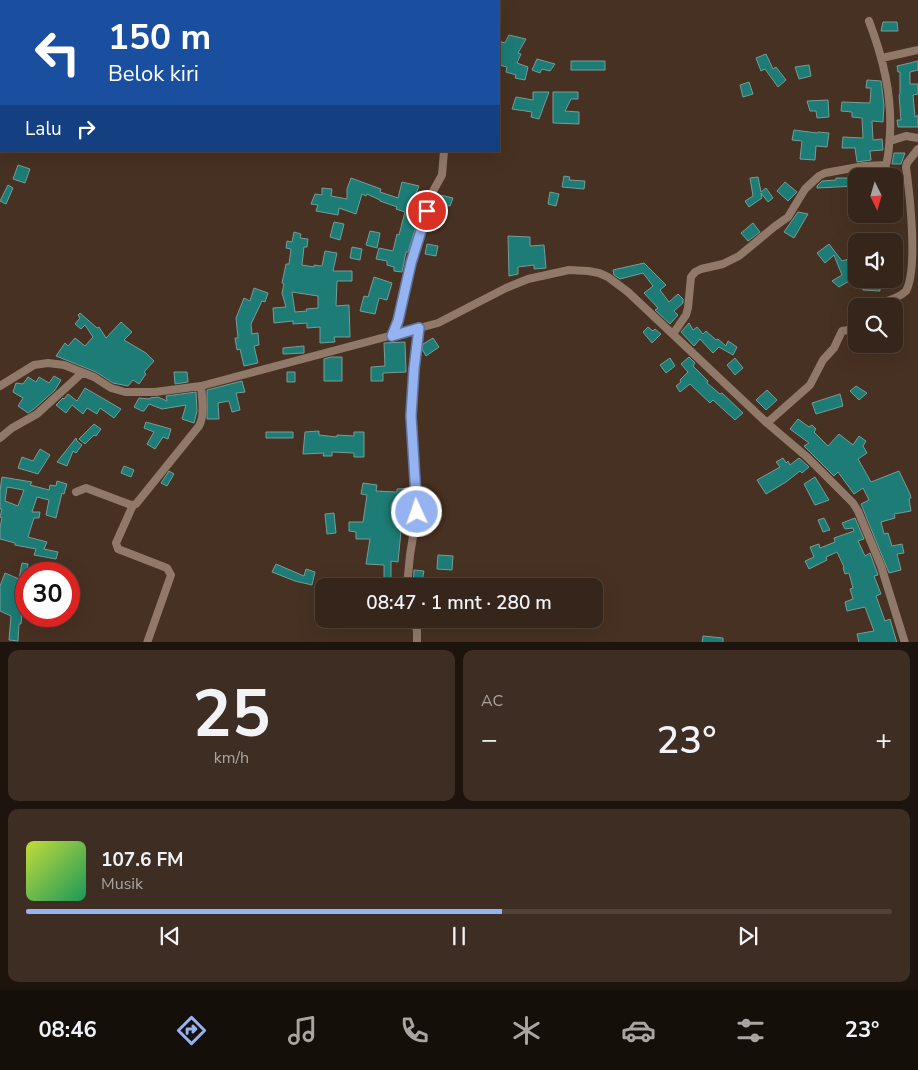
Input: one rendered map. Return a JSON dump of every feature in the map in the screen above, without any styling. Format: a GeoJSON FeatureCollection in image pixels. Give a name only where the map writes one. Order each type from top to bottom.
{"type":"FeatureCollection","features":[{"type":"Feature","properties":{"kind":"street"},"geometry":{"type":"LineString","coordinates":[[673,334],[686,315],[691,277],[695,272],[723,264],[739,256],[788,217],[805,189],[819,176],[825,173],[864,166],[886,165],[891,120],[889,90],[882,58],[869,21]]}},
{"type":"Feature","properties":{"kind":"street"},"geometry":{"type":"LineString","coordinates":[[882,58],[918,50]]}},
{"type":"Feature","properties":{"kind":"street"},"geometry":{"type":"LineString","coordinates":[[890,141],[906,136],[918,138]]}},
{"type":"Feature","properties":{"kind":"street"},"geometry":{"type":"LineString","coordinates":[[895,298],[908,290],[915,274],[915,235],[906,167],[918,149]]}},
{"type":"Feature","properties":{"kind":"street"},"geometry":{"type":"LineString","coordinates":[[392,336],[398,321],[411,263],[432,193],[442,175],[444,152]]}},
{"type":"Feature","properties":{"kind":"street"},"geometry":{"type":"LineString","coordinates":[[0,386],[27,369],[41,363],[64,365],[94,377],[111,388],[134,393],[201,386],[438,323],[506,288],[528,279],[569,270],[599,273],[608,277],[628,292],[766,423],[807,457],[853,503],[881,566],[905,642]]}},
{"type":"Feature","properties":{"kind":"street"},"geometry":{"type":"LineString","coordinates":[[408,578],[417,512],[411,416],[419,328]]}},
{"type":"Feature","properties":{"kind":"street"},"geometry":{"type":"LineString","coordinates":[[766,423],[810,385],[823,360],[834,348],[842,331],[848,331]]}},
{"type":"Feature","properties":{"kind":"street"},"geometry":{"type":"LineString","coordinates":[[0,438],[12,428],[37,414],[82,373]]}},
{"type":"Feature","properties":{"kind":"street"},"geometry":{"type":"LineString","coordinates":[[147,642],[171,575],[167,568],[118,548],[116,543],[133,505],[141,498],[201,422],[201,386]]}},
{"type":"Feature","properties":{"kind":"street"},"geometry":{"type":"LineString","coordinates":[[76,492],[86,488],[133,505]]}},
{"type":"Feature","properties":{"kind":"street"},"geometry":{"type":"LineString","coordinates":[[416,628],[417,642]]}},
{"type":"Feature","properties":{"kind":"building"},"geometry":{"type":"Polygon","coordinates":[[[883,22],[897,22],[898,31],[881,31],[883,22]]]}},
{"type":"Feature","properties":{"kind":"building"},"geometry":{"type":"Polygon","coordinates":[[[509,35],[526,39],[518,53],[521,54],[517,63],[528,67],[525,80],[515,78],[516,75],[506,72],[507,67],[500,65],[500,41],[505,43],[509,35]]]}},
{"type":"Feature","properties":{"kind":"building"},"geometry":{"type":"Polygon","coordinates":[[[766,54],[773,69],[776,67],[786,80],[778,87],[765,69],[761,71],[756,58],[766,54]]]}},
{"type":"Feature","properties":{"kind":"building"},"geometry":{"type":"Polygon","coordinates":[[[537,59],[555,64],[550,71],[542,69],[540,73],[532,70],[537,59]]]}},
{"type":"Feature","properties":{"kind":"building"},"geometry":{"type":"Polygon","coordinates":[[[571,61],[605,61],[605,70],[571,70],[571,61]]]}},
{"type":"Feature","properties":{"kind":"building"},"geometry":{"type":"Polygon","coordinates":[[[918,61],[918,70],[910,72],[910,84],[918,84],[918,94],[913,95],[915,117],[918,115],[918,127],[898,127],[897,120],[901,120],[900,72],[898,72],[897,66],[918,61]]]}},
{"type":"Feature","properties":{"kind":"building"},"geometry":{"type":"Polygon","coordinates":[[[809,65],[811,76],[799,79],[795,67],[809,65]]]}},
{"type":"Feature","properties":{"kind":"building"},"geometry":{"type":"Polygon","coordinates":[[[867,80],[881,81],[884,105],[883,122],[872,121],[873,140],[882,139],[883,150],[870,151],[871,160],[857,162],[855,148],[842,148],[843,137],[863,138],[862,118],[852,117],[852,112],[841,111],[842,102],[870,103],[871,88],[866,88],[867,80]]]}},
{"type":"Feature","properties":{"kind":"building"},"geometry":{"type":"Polygon","coordinates":[[[749,82],[753,94],[743,97],[740,85],[749,82]]]}},
{"type":"Feature","properties":{"kind":"building"},"geometry":{"type":"Polygon","coordinates":[[[533,92],[549,92],[539,119],[531,117],[532,112],[512,109],[516,97],[533,100],[533,92]]]}},
{"type":"Feature","properties":{"kind":"building"},"geometry":{"type":"Polygon","coordinates":[[[553,92],[578,92],[578,99],[571,99],[565,111],[579,112],[579,124],[553,123],[553,92]]]}},
{"type":"Feature","properties":{"kind":"building"},"geometry":{"type":"Polygon","coordinates":[[[828,100],[829,117],[817,118],[816,111],[810,111],[807,101],[828,100]]]}},
{"type":"Feature","properties":{"kind":"building"},"geometry":{"type":"Polygon","coordinates":[[[794,130],[829,133],[827,147],[816,146],[815,160],[800,159],[802,141],[792,140],[794,130]]]}},
{"type":"Feature","properties":{"kind":"building"},"geometry":{"type":"Polygon","coordinates":[[[894,153],[905,153],[901,164],[892,164],[894,153]]]}},
{"type":"Feature","properties":{"kind":"building"},"geometry":{"type":"Polygon","coordinates":[[[18,165],[30,169],[25,183],[13,179],[18,165]]]}},
{"type":"Feature","properties":{"kind":"building"},"geometry":{"type":"Polygon","coordinates":[[[564,176],[570,177],[569,180],[585,181],[584,189],[562,187],[564,176]]]}},
{"type":"Feature","properties":{"kind":"building"},"geometry":{"type":"Polygon","coordinates":[[[758,177],[761,192],[766,188],[773,198],[768,202],[761,193],[762,198],[749,207],[745,201],[753,196],[750,178],[758,177]]]}},
{"type":"Feature","properties":{"kind":"building"},"geometry":{"type":"Polygon","coordinates":[[[351,178],[381,189],[380,192],[398,198],[402,182],[419,186],[410,209],[419,213],[414,223],[417,223],[408,252],[406,252],[402,272],[394,271],[394,267],[387,265],[387,261],[376,259],[379,248],[393,251],[405,212],[367,194],[366,196],[362,194],[356,214],[339,208],[338,215],[316,211],[318,205],[311,204],[315,194],[322,195],[322,188],[332,189],[331,196],[347,199],[347,189],[351,178]]]}},
{"type":"Feature","properties":{"kind":"building"},"geometry":{"type":"Polygon","coordinates":[[[836,178],[848,178],[848,186],[817,188],[822,181],[836,180],[836,178]]]}},
{"type":"Feature","properties":{"kind":"building"},"geometry":{"type":"Polygon","coordinates":[[[785,182],[797,192],[788,201],[777,191],[785,182]]]}},
{"type":"Feature","properties":{"kind":"building"},"geometry":{"type":"Polygon","coordinates":[[[8,185],[13,188],[6,204],[0,201],[8,185]]]}},
{"type":"Feature","properties":{"kind":"building"},"geometry":{"type":"Polygon","coordinates":[[[550,192],[559,194],[556,206],[548,204],[550,192]]]}},
{"type":"Feature","properties":{"kind":"building"},"geometry":{"type":"Polygon","coordinates":[[[440,195],[453,198],[450,206],[437,204],[440,195]]]}},
{"type":"Feature","properties":{"kind":"building"},"geometry":{"type":"Polygon","coordinates":[[[798,212],[808,214],[794,238],[784,232],[798,212]]]}},
{"type":"Feature","properties":{"kind":"building"},"geometry":{"type":"Polygon","coordinates":[[[334,222],[344,224],[340,240],[330,237],[334,222]]]}},
{"type":"Feature","properties":{"kind":"building"},"geometry":{"type":"Polygon","coordinates":[[[753,223],[760,232],[748,241],[741,233],[753,223]]]}},
{"type":"Feature","properties":{"kind":"building"},"geometry":{"type":"Polygon","coordinates":[[[370,231],[380,233],[377,248],[366,245],[370,231]]]}},
{"type":"Feature","properties":{"kind":"building"},"geometry":{"type":"Polygon","coordinates":[[[294,232],[301,234],[300,238],[308,239],[307,247],[304,247],[302,265],[322,266],[325,251],[337,253],[333,271],[352,271],[352,281],[337,281],[336,306],[349,305],[350,337],[334,337],[335,342],[320,343],[320,327],[307,328],[307,323],[293,324],[293,321],[274,323],[273,308],[286,307],[282,293],[284,284],[282,283],[286,264],[289,264],[291,249],[286,248],[287,241],[292,242],[294,232]],[[292,292],[295,312],[318,308],[318,296],[292,292]]]}},
{"type":"Feature","properties":{"kind":"building"},"geometry":{"type":"Polygon","coordinates":[[[508,236],[530,237],[530,246],[544,245],[546,268],[534,269],[534,265],[518,267],[518,274],[509,276],[508,236]]]}},
{"type":"Feature","properties":{"kind":"building"},"geometry":{"type":"Polygon","coordinates":[[[427,244],[438,246],[436,256],[425,254],[427,244]]]}},
{"type":"Feature","properties":{"kind":"building"},"geometry":{"type":"Polygon","coordinates":[[[829,244],[842,261],[848,259],[848,282],[839,287],[832,281],[842,275],[834,255],[825,263],[817,253],[829,244]]]}},
{"type":"Feature","properties":{"kind":"building"},"geometry":{"type":"Polygon","coordinates":[[[352,247],[362,249],[360,260],[350,258],[352,247]]]}},
{"type":"Feature","properties":{"kind":"building"},"geometry":{"type":"Polygon","coordinates":[[[644,263],[666,285],[660,290],[669,302],[678,294],[683,299],[683,303],[674,311],[678,315],[670,324],[655,310],[658,308],[644,293],[653,286],[643,273],[620,279],[614,275],[613,270],[644,263]]]}},
{"type":"Feature","properties":{"kind":"building"},"geometry":{"type":"Polygon","coordinates":[[[374,277],[392,283],[387,300],[379,298],[375,314],[360,311],[364,296],[368,297],[374,277]]]}},
{"type":"Feature","properties":{"kind":"building"},"geometry":{"type":"Polygon","coordinates":[[[254,288],[268,293],[265,302],[262,301],[251,324],[252,334],[258,333],[259,345],[254,346],[258,363],[244,366],[240,349],[237,350],[235,338],[238,338],[236,318],[244,298],[250,301],[254,288]]]}},
{"type":"Feature","properties":{"kind":"building"},"geometry":{"type":"Polygon","coordinates":[[[862,288],[880,288],[880,291],[863,290],[862,288]]]}},
{"type":"Feature","properties":{"kind":"building"},"geometry":{"type":"Polygon","coordinates":[[[80,313],[97,328],[99,327],[106,338],[121,322],[132,332],[124,340],[146,353],[154,361],[144,372],[146,374],[139,384],[133,380],[128,386],[113,383],[96,372],[56,356],[65,343],[68,346],[75,338],[85,346],[93,337],[85,325],[81,329],[75,324],[80,318],[78,315],[80,313]]]}},
{"type":"Feature","properties":{"kind":"building"},"geometry":{"type":"Polygon","coordinates":[[[689,323],[693,330],[697,327],[703,334],[706,331],[726,346],[728,341],[737,347],[733,355],[719,347],[713,353],[700,339],[694,346],[681,332],[689,323]]]}},
{"type":"Feature","properties":{"kind":"building"},"geometry":{"type":"Polygon","coordinates":[[[648,327],[653,331],[655,329],[661,334],[652,343],[643,332],[648,327]]]}},
{"type":"Feature","properties":{"kind":"building"},"geometry":{"type":"Polygon","coordinates":[[[433,338],[439,347],[426,356],[422,349],[423,344],[433,338]]]}},
{"type":"Feature","properties":{"kind":"building"},"geometry":{"type":"Polygon","coordinates":[[[405,342],[406,372],[383,373],[383,381],[371,381],[371,367],[385,366],[384,343],[405,342]]]}},
{"type":"Feature","properties":{"kind":"building"},"geometry":{"type":"Polygon","coordinates":[[[304,346],[304,353],[283,354],[283,348],[304,346]]]}},
{"type":"Feature","properties":{"kind":"building"},"geometry":{"type":"Polygon","coordinates":[[[342,357],[342,381],[324,381],[324,359],[342,357]]]}},
{"type":"Feature","properties":{"kind":"building"},"geometry":{"type":"Polygon","coordinates":[[[689,357],[695,363],[693,366],[708,381],[707,383],[720,394],[722,393],[743,413],[735,420],[713,400],[710,403],[690,384],[680,392],[676,386],[688,372],[681,364],[689,357]]]}},
{"type":"Feature","properties":{"kind":"building"},"geometry":{"type":"Polygon","coordinates":[[[670,358],[675,366],[666,373],[660,365],[670,358]]]}},
{"type":"Feature","properties":{"kind":"building"},"geometry":{"type":"Polygon","coordinates":[[[735,358],[743,368],[735,375],[727,365],[735,358]]]}},
{"type":"Feature","properties":{"kind":"building"},"geometry":{"type":"Polygon","coordinates":[[[174,372],[187,372],[188,382],[175,384],[174,372]]]}},
{"type":"Feature","properties":{"kind":"building"},"geometry":{"type":"Polygon","coordinates":[[[287,372],[295,372],[295,382],[287,382],[287,372]]]}},
{"type":"Feature","properties":{"kind":"building"},"geometry":{"type":"Polygon","coordinates":[[[54,376],[61,380],[55,390],[34,409],[28,413],[18,406],[23,398],[13,392],[16,383],[23,384],[28,377],[36,382],[39,377],[49,383],[54,376]]]}},
{"type":"Feature","properties":{"kind":"building"},"geometry":{"type":"Polygon","coordinates":[[[242,381],[245,392],[236,393],[240,410],[232,412],[229,401],[218,403],[219,419],[207,419],[207,390],[242,381]]]}},
{"type":"Feature","properties":{"kind":"building"},"geometry":{"type":"Polygon","coordinates":[[[856,386],[867,393],[859,400],[850,391],[856,386]]]}},
{"type":"Feature","properties":{"kind":"building"},"geometry":{"type":"Polygon","coordinates":[[[85,388],[121,409],[114,418],[100,408],[97,414],[87,408],[83,414],[72,405],[66,413],[56,405],[68,394],[77,401],[85,388]]]}},
{"type":"Feature","properties":{"kind":"building"},"geometry":{"type":"Polygon","coordinates":[[[767,390],[777,400],[766,410],[756,400],[767,390]]]}},
{"type":"Feature","properties":{"kind":"building"},"geometry":{"type":"Polygon","coordinates":[[[196,392],[197,411],[194,423],[182,419],[186,405],[162,409],[149,404],[144,411],[134,407],[139,398],[149,399],[158,397],[167,401],[166,396],[196,392]]]}},
{"type":"Feature","properties":{"kind":"building"},"geometry":{"type":"Polygon","coordinates":[[[840,394],[843,406],[816,414],[812,403],[840,394]]]}},
{"type":"Feature","properties":{"kind":"building"},"geometry":{"type":"Polygon","coordinates":[[[798,419],[809,427],[812,425],[816,429],[814,432],[828,446],[839,434],[853,445],[859,436],[866,441],[863,446],[867,453],[858,459],[871,482],[899,471],[910,494],[911,511],[894,514],[895,518],[881,522],[884,534],[888,533],[892,546],[902,544],[904,553],[897,554],[901,570],[889,573],[861,504],[869,500],[863,488],[854,494],[838,472],[834,476],[804,446],[809,443],[790,429],[798,419]]]}},
{"type":"Feature","properties":{"kind":"building"},"geometry":{"type":"Polygon","coordinates":[[[146,422],[171,429],[168,439],[163,437],[155,449],[147,444],[154,432],[144,428],[146,422]]]}},
{"type":"Feature","properties":{"kind":"building"},"geometry":{"type":"Polygon","coordinates":[[[94,424],[101,429],[96,436],[94,435],[85,444],[79,439],[94,424]]]}},
{"type":"Feature","properties":{"kind":"building"},"geometry":{"type":"Polygon","coordinates":[[[319,431],[319,435],[337,437],[337,435],[354,436],[354,432],[364,432],[364,457],[354,457],[354,453],[332,452],[332,456],[323,456],[324,453],[303,454],[305,432],[319,431]]]}},
{"type":"Feature","properties":{"kind":"building"},"geometry":{"type":"Polygon","coordinates":[[[266,432],[293,432],[293,438],[266,438],[266,432]]]}},
{"type":"Feature","properties":{"kind":"building"},"geometry":{"type":"Polygon","coordinates":[[[76,438],[82,445],[76,453],[73,451],[67,466],[57,462],[76,438]]]}},
{"type":"Feature","properties":{"kind":"building"},"geometry":{"type":"Polygon","coordinates":[[[40,449],[50,455],[38,474],[18,468],[22,457],[33,461],[40,449]]]}},
{"type":"Feature","properties":{"kind":"building"},"geometry":{"type":"Polygon","coordinates":[[[783,458],[790,465],[799,458],[809,467],[766,494],[757,480],[780,467],[776,462],[783,458]]]}},
{"type":"Feature","properties":{"kind":"building"},"geometry":{"type":"Polygon","coordinates":[[[124,466],[134,470],[131,477],[121,473],[124,466]]]}},
{"type":"Feature","properties":{"kind":"building"},"geometry":{"type":"Polygon","coordinates":[[[169,471],[174,474],[167,486],[161,483],[169,471]]]}},
{"type":"Feature","properties":{"kind":"building"},"geometry":{"type":"Polygon","coordinates":[[[2,477],[32,482],[30,485],[49,490],[50,485],[56,486],[57,481],[67,484],[64,494],[62,493],[56,518],[46,515],[49,500],[37,497],[32,512],[40,512],[39,518],[34,518],[28,537],[47,542],[44,549],[58,552],[56,559],[34,555],[36,549],[15,545],[15,543],[0,539],[2,509],[0,509],[2,477]],[[7,487],[5,501],[18,506],[24,490],[7,487]]]}},
{"type":"Feature","properties":{"kind":"building"},"geometry":{"type":"Polygon","coordinates":[[[815,477],[829,500],[815,505],[804,484],[815,477]]]}},
{"type":"Feature","properties":{"kind":"building"},"geometry":{"type":"Polygon","coordinates":[[[363,483],[377,485],[376,491],[397,492],[397,489],[410,488],[408,510],[403,510],[398,562],[391,561],[391,578],[384,578],[384,565],[366,564],[370,539],[356,539],[356,532],[349,531],[349,522],[363,522],[367,495],[361,494],[363,483]]]}},
{"type":"Feature","properties":{"kind":"building"},"geometry":{"type":"Polygon","coordinates":[[[334,513],[336,533],[327,534],[325,514],[334,513]]]}},
{"type":"Feature","properties":{"kind":"building"},"geometry":{"type":"Polygon","coordinates":[[[824,518],[830,530],[823,532],[818,520],[824,518]]]}},
{"type":"Feature","properties":{"kind":"building"},"geometry":{"type":"Polygon","coordinates":[[[855,518],[864,539],[858,541],[865,556],[870,553],[878,575],[874,576],[881,594],[876,596],[885,621],[890,619],[897,642],[859,642],[857,634],[874,631],[865,607],[847,611],[845,602],[853,599],[850,589],[853,588],[849,573],[845,574],[837,552],[826,557],[827,560],[809,569],[805,561],[814,557],[810,547],[819,544],[820,548],[835,542],[834,538],[854,531],[853,528],[845,529],[842,523],[855,518]]]}},
{"type":"Feature","properties":{"kind":"building"},"geometry":{"type":"Polygon","coordinates":[[[438,555],[453,556],[452,570],[437,569],[438,555]]]}},
{"type":"Feature","properties":{"kind":"building"},"geometry":{"type":"Polygon","coordinates":[[[276,564],[304,576],[306,569],[315,572],[312,585],[272,572],[276,564]]]}},
{"type":"Feature","properties":{"kind":"building"},"geometry":{"type":"Polygon","coordinates":[[[414,570],[424,571],[423,578],[414,578],[414,570]]]}},
{"type":"Feature","properties":{"kind":"building"},"geometry":{"type":"Polygon","coordinates":[[[5,573],[15,577],[15,627],[19,627],[18,641],[9,640],[11,616],[0,611],[0,586],[5,573]]]}},
{"type":"Feature","properties":{"kind":"building"},"geometry":{"type":"Polygon","coordinates":[[[703,636],[723,638],[723,642],[702,642],[703,636]]]}},
{"type":"Feature","properties":{"kind":"route"},"geometry":{"type":"LineString","coordinates":[[417,512],[411,416],[419,328],[392,336],[398,321],[411,263],[427,211]]}}]}
